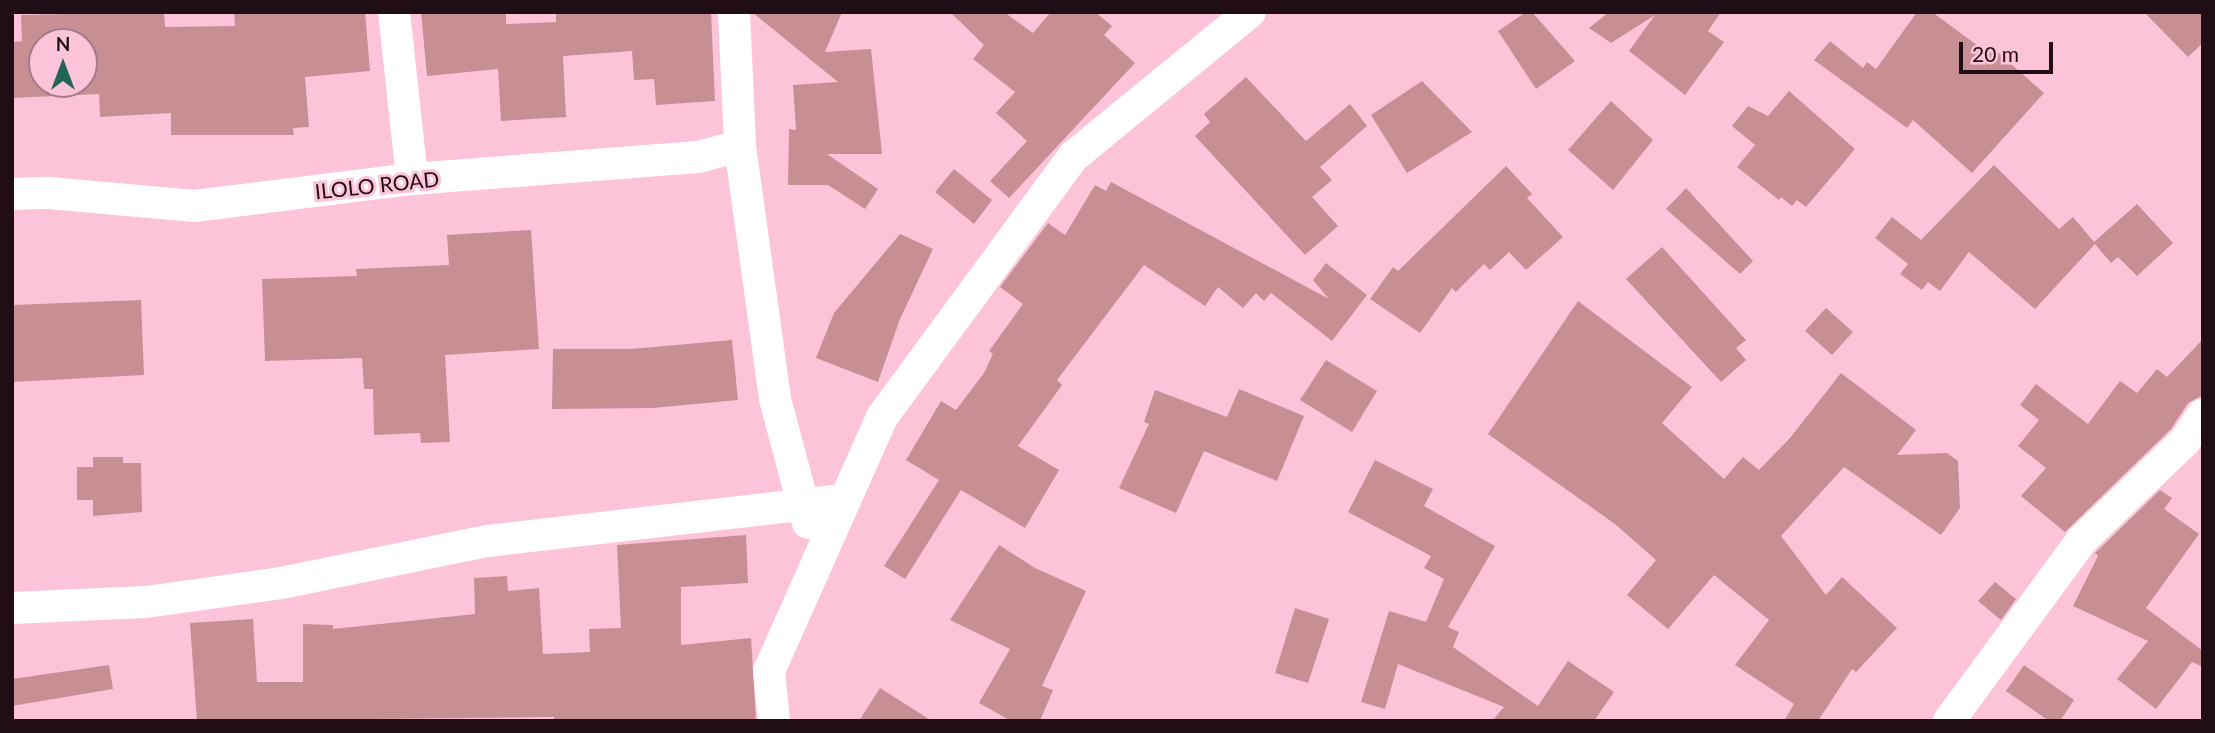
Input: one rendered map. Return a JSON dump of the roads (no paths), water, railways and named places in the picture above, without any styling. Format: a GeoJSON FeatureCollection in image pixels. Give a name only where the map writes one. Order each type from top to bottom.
{"type":"FeatureCollection","features":[{"type":"Feature","properties":{"kind":"street"},"geometry":{"type":"LineString","coordinates":[[394,12],[412,179]]}},
{"type":"Feature","properties":{"kind":"street"},"geometry":{"type":"LineString","coordinates":[[734,12],[740,146],[775,399],[818,562]]}},
{"type":"Feature","properties":{"kind":"street"},"geometry":{"type":"LineString","coordinates":[[774,721],[769,671],[882,417],[1074,156],[1250,12]]}},
{"type":"Feature","properties":{"kind":"street","name":"ILOLO ROAD"},"geometry":{"type":"LineString","coordinates":[[12,194],[48,193],[194,206],[412,179],[698,157],[740,146]]}},
{"type":"Feature","properties":{"kind":"street"},"geometry":{"type":"LineString","coordinates":[[1949,721],[2081,541],[2185,441],[2203,414]]}},
{"type":"Feature","properties":{"kind":"street"},"geometry":{"type":"LineString","coordinates":[[12,608],[146,602],[281,583],[488,541],[845,500]]}}]}
